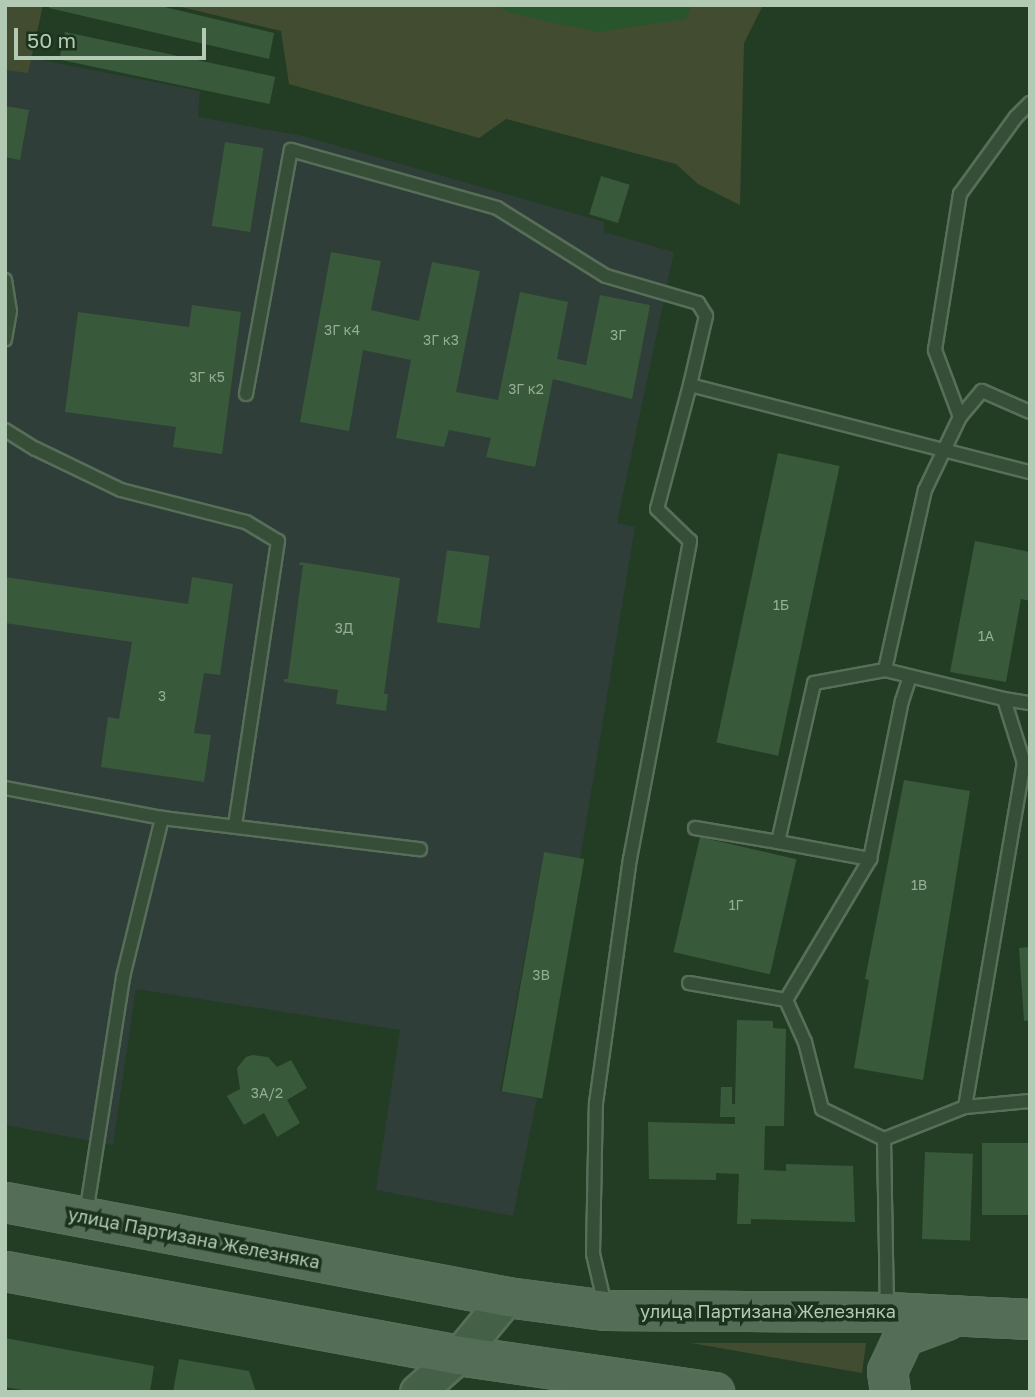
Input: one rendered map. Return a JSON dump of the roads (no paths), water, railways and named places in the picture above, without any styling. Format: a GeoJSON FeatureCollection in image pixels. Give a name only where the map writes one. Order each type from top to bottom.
{"type":"FeatureCollection","features":[{"type":"Feature","properties":{"kind":"main road","name":"улица Партизана Железняка"},"geometry":{"type":"LineString","coordinates":[[5,1202],[507,1297],[607,1310],[887,1312],[1030,1319]]}},
{"type":"Feature","properties":{"kind":"main road"},"geometry":{"type":"LineString","coordinates":[[5,1271],[459,1355],[714,1392]]}},
{"type":"Feature","properties":{"kind":"main road"},"geometry":{"type":"LineString","coordinates":[[890,1392],[887,1371],[903,1336],[956,1314]]}},
{"type":"Feature","properties":{"kind":"street"},"geometry":{"type":"LineString","coordinates":[[417,1392],[459,1355],[507,1297]]}},
{"type":"Feature","properties":{"kind":"lane"},"geometry":{"type":"LineString","coordinates":[[960,417],[935,350],[960,194],[1030,103]]}},
{"type":"Feature","properties":{"kind":"lane"},"geometry":{"type":"LineString","coordinates":[[246,394],[291,150],[496,208],[606,276],[698,303],[706,316],[657,509],[690,541],[630,859],[596,1103],[593,1254],[607,1310]]}},
{"type":"Feature","properties":{"kind":"lane"},"geometry":{"type":"LineString","coordinates":[[5,280],[8,310],[5,340]]}},
{"type":"Feature","properties":{"kind":"lane"},"geometry":{"type":"LineString","coordinates":[[690,385],[1030,472]]}},
{"type":"Feature","properties":{"kind":"lane"},"geometry":{"type":"LineString","coordinates":[[886,670],[925,490],[960,417],[982,391],[1030,412]]}},
{"type":"Feature","properties":{"kind":"lane"},"geometry":{"type":"LineString","coordinates":[[5,430],[36,449],[121,490],[246,522],[278,541],[235,825]]}},
{"type":"Feature","properties":{"kind":"lane"},"geometry":{"type":"LineString","coordinates":[[778,842],[814,682],[886,670],[1030,703]]}},
{"type":"Feature","properties":{"kind":"lane"},"geometry":{"type":"LineString","coordinates":[[786,1000],[870,859],[902,701],[910,677]]}},
{"type":"Feature","properties":{"kind":"lane"},"geometry":{"type":"LineString","coordinates":[[965,1107],[1024,763],[1004,699]]}},
{"type":"Feature","properties":{"kind":"lane"},"geometry":{"type":"LineString","coordinates":[[5,788],[162,818],[420,849]]}},
{"type":"Feature","properties":{"kind":"lane"},"geometry":{"type":"LineString","coordinates":[[85,1217],[123,977],[162,818]]}},
{"type":"Feature","properties":{"kind":"lane"},"geometry":{"type":"LineString","coordinates":[[695,828],[870,859]]}},
{"type":"Feature","properties":{"kind":"lane"},"geometry":{"type":"LineString","coordinates":[[689,983],[786,1000]]}},
{"type":"Feature","properties":{"kind":"lane"},"geometry":{"type":"LineString","coordinates":[[786,1000],[805,1042],[822,1109],[884,1139],[965,1107],[1030,1101]]}},
{"type":"Feature","properties":{"kind":"lane"},"geometry":{"type":"LineString","coordinates":[[884,1139],[887,1312]]}}]}
